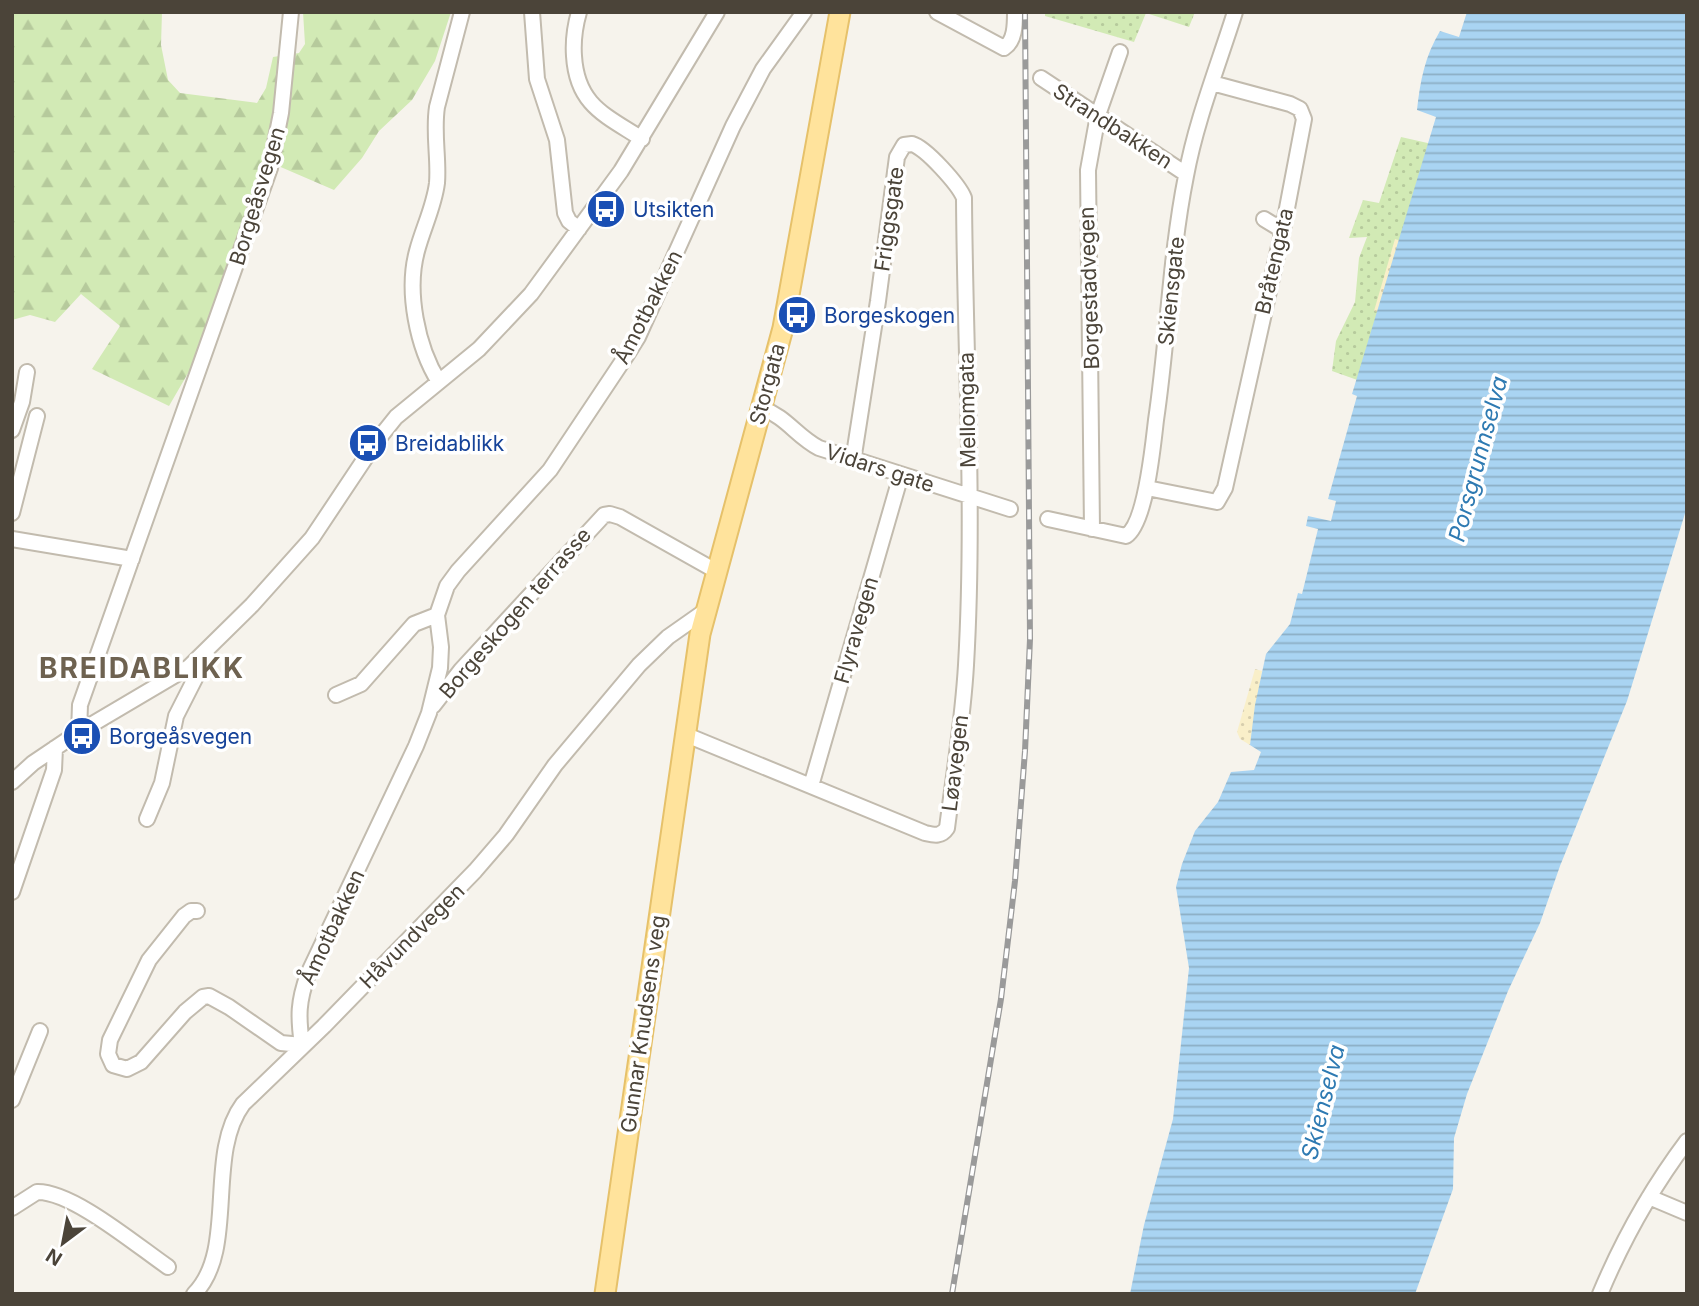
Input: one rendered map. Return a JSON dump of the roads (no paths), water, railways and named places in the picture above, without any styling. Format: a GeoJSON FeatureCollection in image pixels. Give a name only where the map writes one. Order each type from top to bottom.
{"type":"FeatureCollection","features":[{"type":"Feature","properties":{"kind":"main road","name":"Storgata"},"geometry":{"type":"LineString","coordinates":[[683,744],[705,611],[783,328],[840,12]]}},
{"type":"Feature","properties":{"kind":"main road","name":"Gunnar Knudsens veg"},"geometry":{"type":"LineString","coordinates":[[605,1294],[683,744]]}},
{"type":"Feature","properties":{"kind":"street","name":"Borgeåsvegen"},"geometry":{"type":"LineString","coordinates":[[79,732],[80,705],[270,168],[281,113],[291,12]]}},
{"type":"Feature","properties":{"kind":"street"},"geometry":{"type":"LineString","coordinates":[[439,382],[427,359],[412,284],[416,252],[432,207],[436,184],[437,107],[462,12]]}},
{"type":"Feature","properties":{"kind":"street"},"geometry":{"type":"LineString","coordinates":[[532,12],[537,79],[557,140],[565,213],[569,221],[579,229]]}},
{"type":"Feature","properties":{"kind":"street"},"geometry":{"type":"LineString","coordinates":[[579,12],[574,50],[578,86],[600,111],[642,139]]}},
{"type":"Feature","properties":{"kind":"street"},"geometry":{"type":"LineString","coordinates":[[12,782],[33,763],[79,732],[171,680],[208,650],[312,538],[391,423],[479,349],[516,312],[642,139],[717,12]]}},
{"type":"Feature","properties":{"kind":"street","name":"Åmotbakken"},"geometry":{"type":"LineString","coordinates":[[302,1045],[298,1016],[299,999],[308,974],[402,780],[429,713],[440,667],[441,647],[437,615],[447,586],[550,470],[638,337],[733,126],[764,69],[804,12]]}},
{"type":"Feature","properties":{"kind":"street"},"geometry":{"type":"LineString","coordinates":[[937,12],[1004,48],[1012,39],[1015,12]]}},
{"type":"Feature","properties":{"kind":"street","name":"Skiensgate"},"geometry":{"type":"LineString","coordinates":[[1092,529],[1126,536],[1132,532],[1147,488],[1179,210],[1186,174],[1235,12]]}},
{"type":"Feature","properties":{"kind":"street","name":"Borgestadvegen"},"geometry":{"type":"LineString","coordinates":[[1092,529],[1086,195],[1090,150],[1098,115],[1120,52]]}},
{"type":"Feature","properties":{"kind":"street","name":"Strandbakken"},"geometry":{"type":"LineString","coordinates":[[1041,78],[1186,174]]}},
{"type":"Feature","properties":{"kind":"street","name":"Bråtengata"},"geometry":{"type":"LineString","coordinates":[[1147,488],[1217,502],[1225,488],[1304,118],[1300,109],[1290,104],[1212,83]]}},
{"type":"Feature","properties":{"kind":"street","name":"Friggsgate"},"geometry":{"type":"LineString","coordinates":[[853,461],[897,157],[904,145]]}},
{"type":"Feature","properties":{"kind":"street","name":"Mellomgata"},"geometry":{"type":"LineString","coordinates":[[904,145],[918,145],[956,184],[964,198],[965,340],[971,496]]}},
{"type":"Feature","properties":{"kind":"street"},"geometry":{"type":"LineString","coordinates":[[1264,219],[1282,230]]}},
{"type":"Feature","properties":{"kind":"street"},"geometry":{"type":"LineString","coordinates":[[12,430],[22,402],[27,372]]}},
{"type":"Feature","properties":{"kind":"street","name":"Vidars gate"},"geometry":{"type":"LineString","coordinates":[[761,408],[785,420],[802,439],[819,448],[1010,509]]}},
{"type":"Feature","properties":{"kind":"street"},"geometry":{"type":"LineString","coordinates":[[12,513],[37,416]]}},
{"type":"Feature","properties":{"kind":"street","name":"Flyravegen"},"geometry":{"type":"LineString","coordinates":[[811,786],[901,475]]}},
{"type":"Feature","properties":{"kind":"street","name":"Løavegen"},"geometry":{"type":"LineString","coordinates":[[683,744],[811,786],[925,833],[936,836],[944,832],[947,828],[966,666],[971,496]]}},
{"type":"Feature","properties":{"kind":"street","name":"Borgeskogen terrasse"},"geometry":{"type":"LineString","coordinates":[[429,713],[461,670],[604,515],[620,517],[716,571]]}},
{"type":"Feature","properties":{"kind":"street"},"geometry":{"type":"LineString","coordinates":[[1048,519],[1092,529]]}},
{"type":"Feature","properties":{"kind":"street"},"geometry":{"type":"LineString","coordinates":[[12,538],[132,559]]}},
{"type":"Feature","properties":{"kind":"street","name":"Håvundvegen"},"geometry":{"type":"LineString","coordinates":[[194,1294],[205,1279],[213,1258],[225,1158],[233,1119],[250,1095],[324,1026],[484,862],[555,765],[639,665],[668,637],[705,611]]}},
{"type":"Feature","properties":{"kind":"street"},"geometry":{"type":"LineString","coordinates":[[336,695],[362,684],[414,624],[437,615]]}},
{"type":"Feature","properties":{"kind":"street"},"geometry":{"type":"LineString","coordinates":[[147,819],[162,783],[176,716],[208,650]]}},
{"type":"Feature","properties":{"kind":"street"},"geometry":{"type":"LineString","coordinates":[[12,892],[54,770],[55,748]]}},
{"type":"Feature","properties":{"kind":"street"},"geometry":{"type":"LineString","coordinates":[[197,911],[191,911],[184,916],[149,960],[110,1040],[108,1054],[113,1065],[127,1069],[141,1062],[185,1012],[197,1001],[209,996],[281,1043],[302,1045]]}},
{"type":"Feature","properties":{"kind":"street"},"geometry":{"type":"LineString","coordinates":[[12,1100],[40,1031]]}},
{"type":"Feature","properties":{"kind":"street"},"geometry":{"type":"LineString","coordinates":[[1600,1294],[1621,1245],[1648,1197],[1687,1141]]}},
{"type":"Feature","properties":{"kind":"street"},"geometry":{"type":"LineString","coordinates":[[12,1208],[37,1192],[59,1195],[85,1209],[168,1267]]}},
{"type":"Feature","properties":{"kind":"street"},"geometry":{"type":"LineString","coordinates":[[1648,1197],[1687,1213]]}},
{"type":"Feature","properties":{"kind":"water"},"geometry":{"type":"Polygon","coordinates":[[[1467,12],[1687,12],[1687,507],[1627,701],[1560,866],[1540,923],[1508,991],[1467,1094],[1454,1138],[1453,1189],[1415,1294],[1130,1294],[1144,1225],[1173,1119],[1189,968],[1176,887],[1182,864],[1195,831],[1218,802],[1231,772],[1254,770],[1261,752],[1250,745],[1266,654],[1290,624],[1298,593],[1302,594],[1318,529],[1306,526],[1308,516],[1331,521],[1336,501],[1328,499],[1357,396],[1352,394],[1436,117],[1417,110],[1424,69],[1440,31],[1459,37],[1467,12]]]}},
{"type":"Feature","properties":{"kind":"railway"},"geometry":{"type":"LineString","coordinates":[[952,1294],[1001,999],[1015,881],[1025,751],[1030,639],[1025,12]]}},
{"type":"Feature","properties":{"kind":"place","name":"Utsikten"},"geometry":{"type":"Point","coordinates":[606,209]}},
{"type":"Feature","properties":{"kind":"place","name":"Borgeskogen"},"geometry":{"type":"Point","coordinates":[797,315]}},
{"type":"Feature","properties":{"kind":"place","name":"Breidablikk"},"geometry":{"type":"Point","coordinates":[368,443]}},
{"type":"Feature","properties":{"kind":"place","name":"Borgeåsvegen"},"geometry":{"type":"Point","coordinates":[82,736]}},
{"type":"Feature","properties":{"kind":"district","name":"BREIDABLIKK"},"geometry":{"type":"Point","coordinates":[142,668]}},
{"type":"Feature","properties":{"kind":"water label","name":"Porsgrunnselva"},"geometry":{"type":"Point","coordinates":[1478,459]}},
{"type":"Feature","properties":{"kind":"water label","name":"Skienselva"},"geometry":{"type":"Point","coordinates":[1323,1102]}}]}
